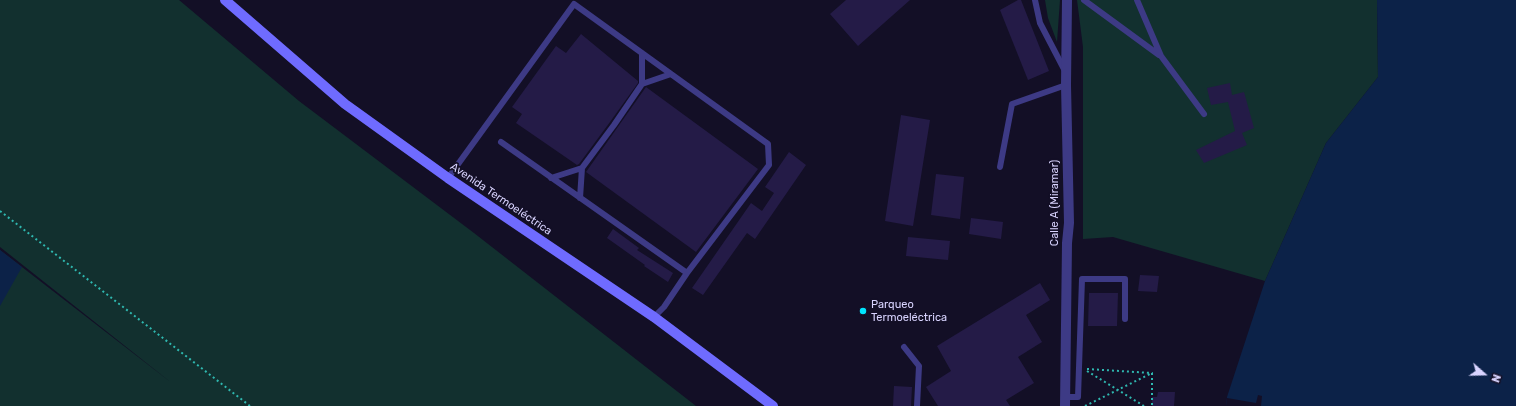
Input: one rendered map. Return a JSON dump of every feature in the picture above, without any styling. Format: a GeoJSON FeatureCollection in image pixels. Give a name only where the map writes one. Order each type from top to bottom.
{"type":"FeatureCollection","features":[{"type":"Feature","properties":{"kind":"main road","name":"Avenida Termoeléctrica"},"geometry":{"type":"LineString","coordinates":[[225,0],[345,104],[448,178],[654,317],[773,406]]}},
{"type":"Feature","properties":{"kind":"street","name":"Calle A (Miramar)"},"geometry":{"type":"LineString","coordinates":[[1065,401],[1067,243],[1069,223],[1066,85],[1067,0]]}},
{"type":"Feature","properties":{"kind":"lane"},"geometry":{"type":"LineString","coordinates":[[1035,0],[1040,23],[1066,74]]}},
{"type":"Feature","properties":{"kind":"lane"},"geometry":{"type":"LineString","coordinates":[[1084,0],[1161,56]]}},
{"type":"Feature","properties":{"kind":"lane"},"geometry":{"type":"LineString","coordinates":[[1137,0],[1161,56],[1204,114]]}},
{"type":"Feature","properties":{"kind":"lane"},"geometry":{"type":"LineString","coordinates":[[448,178],[574,4],[768,144],[769,165],[687,273],[664,307],[654,317]]}},
{"type":"Feature","properties":{"kind":"lane"},"geometry":{"type":"LineString","coordinates":[[642,53],[642,84]]}},
{"type":"Feature","properties":{"kind":"lane"},"geometry":{"type":"LineString","coordinates":[[580,198],[582,168],[642,84],[670,74]]}},
{"type":"Feature","properties":{"kind":"lane"},"geometry":{"type":"LineString","coordinates":[[1000,167],[1012,104],[1066,85]]}},
{"type":"Feature","properties":{"kind":"lane"},"geometry":{"type":"LineString","coordinates":[[500,142],[687,273]]}},
{"type":"Feature","properties":{"kind":"lane"},"geometry":{"type":"LineString","coordinates":[[551,178],[582,168]]}},
{"type":"Feature","properties":{"kind":"lane"},"geometry":{"type":"LineString","coordinates":[[1065,401],[1078,397],[1082,279],[1125,279],[1125,319]]}},
{"type":"Feature","properties":{"kind":"lane"},"geometry":{"type":"LineString","coordinates":[[904,347],[919,366],[917,406]]}},
{"type":"Feature","properties":{"kind":"path"},"geometry":{"type":"LineString","coordinates":[[0,211],[250,406]]}},
{"type":"Feature","properties":{"kind":"path"},"geometry":{"type":"LineString","coordinates":[[1085,369],[1152,373]]}},
{"type":"Feature","properties":{"kind":"path"},"geometry":{"type":"LineString","coordinates":[[1084,376],[1085,369]]}},
{"type":"Feature","properties":{"kind":"path"},"geometry":{"type":"LineString","coordinates":[[1085,369],[1144,406]]}},
{"type":"Feature","properties":{"kind":"path"},"geometry":{"type":"LineString","coordinates":[[1085,406],[1152,373]]}},
{"type":"Feature","properties":{"kind":"path"},"geometry":{"type":"LineString","coordinates":[[1152,373],[1152,406]]}},
{"type":"Feature","properties":{"kind":"green space"},"geometry":{"type":"Polygon","coordinates":[[[0,0],[179,0],[299,101],[474,233],[696,406],[0,406],[0,250],[173,384],[0,247],[0,0]]]}},
{"type":"Feature","properties":{"kind":"green space"},"geometry":{"type":"Polygon","coordinates":[[[1045,0],[1060,0],[1057,42],[1048,18],[1045,0]]]}},
{"type":"Feature","properties":{"kind":"green space"},"geometry":{"type":"Polygon","coordinates":[[[1077,0],[1377,0],[1378,77],[1326,143],[1265,281],[1113,237],[1083,239],[1083,47],[1077,0]]]}},
{"type":"Feature","properties":{"kind":"water"},"geometry":{"type":"Polygon","coordinates":[[[1377,0],[1516,0],[1516,406],[1226,406],[1227,397],[1265,281],[1326,143],[1378,77],[1377,0]]]}},
{"type":"Feature","properties":{"kind":"water"},"geometry":{"type":"Polygon","coordinates":[[[0,250],[22,267],[0,306],[0,250]]]}},
{"type":"Feature","properties":{"kind":"pier"},"geometry":{"type":"Polygon","coordinates":[[[1258,395],[1262,396],[1261,406],[1226,406],[1227,398],[1256,403],[1258,395]]]}},
{"type":"Feature","properties":{"kind":"building"},"geometry":{"type":"Polygon","coordinates":[[[846,0],[910,0],[858,46],[830,14],[846,0]]]}},
{"type":"Feature","properties":{"kind":"building"},"geometry":{"type":"Polygon","coordinates":[[[1018,0],[1021,0],[1049,71],[1028,80],[1000,10],[1018,0]]]}},
{"type":"Feature","properties":{"kind":"building"},"geometry":{"type":"Polygon","coordinates":[[[581,34],[638,81],[638,83],[577,165],[516,123],[522,114],[512,107],[556,46],[566,53],[581,34]]]}},
{"type":"Feature","properties":{"kind":"building"},"geometry":{"type":"Polygon","coordinates":[[[1230,83],[1232,95],[1244,92],[1254,128],[1242,133],[1247,145],[1204,163],[1196,150],[1235,131],[1228,102],[1211,105],[1207,88],[1230,83]]]}},
{"type":"Feature","properties":{"kind":"building"},"geometry":{"type":"Polygon","coordinates":[[[646,87],[758,169],[696,252],[586,172],[646,87]]]}},
{"type":"Feature","properties":{"kind":"building"},"geometry":{"type":"Polygon","coordinates":[[[901,115],[930,120],[913,226],[885,221],[901,115]]]}},
{"type":"Feature","properties":{"kind":"building"},"geometry":{"type":"Polygon","coordinates":[[[789,152],[806,165],[755,239],[747,233],[703,295],[692,288],[751,203],[762,211],[774,193],[765,187],[789,152]]]}},
{"type":"Feature","properties":{"kind":"building"},"geometry":{"type":"Polygon","coordinates":[[[936,174],[964,177],[960,219],[931,215],[936,174]]]}},
{"type":"Feature","properties":{"kind":"building"},"geometry":{"type":"Polygon","coordinates":[[[971,218],[1003,222],[1001,239],[969,234],[971,218]]]}},
{"type":"Feature","properties":{"kind":"building"},"geometry":{"type":"Polygon","coordinates":[[[613,229],[639,248],[637,250],[673,273],[668,282],[607,238],[613,229]]]}},
{"type":"Feature","properties":{"kind":"building"},"geometry":{"type":"Polygon","coordinates":[[[908,237],[950,241],[948,260],[906,256],[908,237]]]}},
{"type":"Feature","properties":{"kind":"building"},"geometry":{"type":"Polygon","coordinates":[[[1140,275],[1159,276],[1157,292],[1138,291],[1140,275]]]}},
{"type":"Feature","properties":{"kind":"building"},"geometry":{"type":"Polygon","coordinates":[[[1040,283],[1050,300],[1026,315],[1042,342],[1018,357],[1034,383],[1006,400],[1010,406],[938,406],[926,387],[951,371],[937,346],[1040,283]]]}},
{"type":"Feature","properties":{"kind":"building"},"geometry":{"type":"Polygon","coordinates":[[[1089,293],[1118,293],[1117,326],[1088,326],[1089,293]]]}},
{"type":"Feature","properties":{"kind":"building"},"geometry":{"type":"Polygon","coordinates":[[[894,386],[912,387],[911,406],[893,406],[894,386]]]}},
{"type":"Feature","properties":{"kind":"building"},"geometry":{"type":"Polygon","coordinates":[[[1158,392],[1175,392],[1174,406],[1152,406],[1152,397],[1157,397],[1158,392]]]}},
{"type":"Feature","properties":{"kind":"place","name":"Parqueo Termoeléctrica"},"geometry":{"type":"Point","coordinates":[863,311]}}]}
